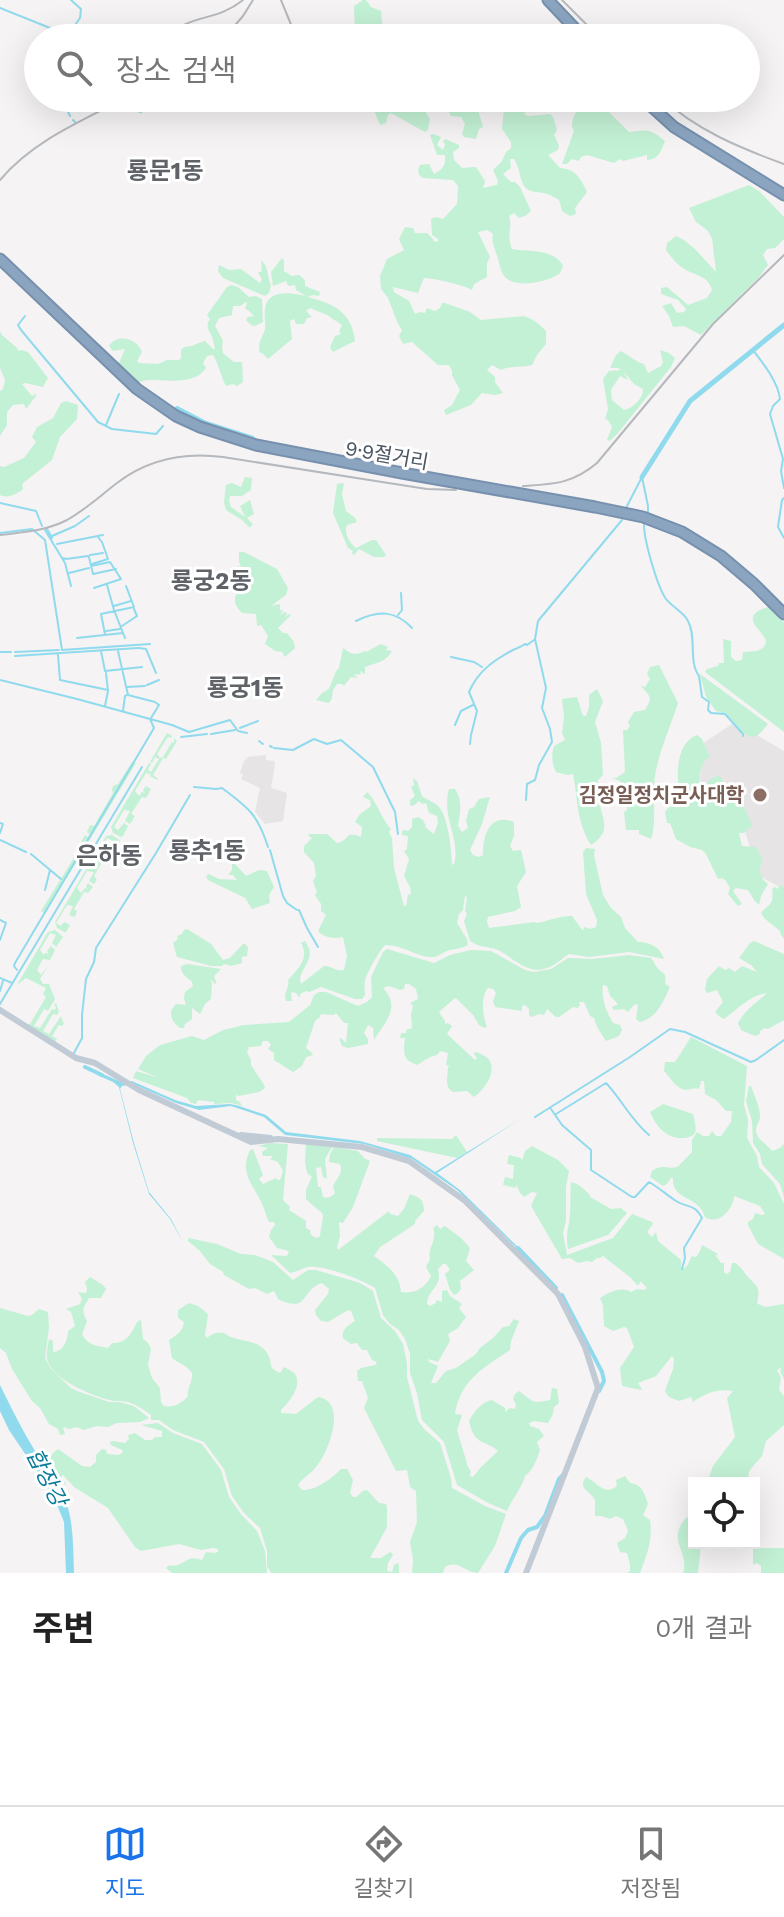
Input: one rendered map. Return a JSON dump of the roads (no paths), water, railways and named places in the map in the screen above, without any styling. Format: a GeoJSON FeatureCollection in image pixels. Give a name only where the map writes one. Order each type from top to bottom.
{"type":"FeatureCollection","features":[{"type":"Feature","properties":{"kind":"highway"},"geometry":{"type":"LineString","coordinates":[[549,0],[572,24]]}},
{"type":"Feature","properties":{"kind":"highway"},"geometry":{"type":"LineString","coordinates":[[658,112],[684,132],[784,194]]}},
{"type":"Feature","properties":{"kind":"highway","name":"9·9절거리"},"geometry":{"type":"LineString","coordinates":[[0,260],[136,390],[174,418],[202,432],[251,447],[642,520],[681,536],[720,559],[784,616]]}},
{"type":"Feature","properties":{"kind":"main road"},"geometry":{"type":"LineString","coordinates":[[0,1010],[76,1058],[95,1063],[128,1083],[254,1143],[278,1139],[362,1147],[409,1161],[464,1200],[558,1294],[585,1347],[598,1388],[526,1573]]}},
{"type":"Feature","properties":{"kind":"water"},"geometry":{"type":"Polygon","coordinates":[[[98,1072],[124,1083],[132,1081],[196,1106],[230,1104],[239,1106],[266,1115],[286,1132],[360,1141],[410,1155],[435,1172],[522,1118],[437,1173],[460,1190],[521,1250],[457,1190],[412,1159],[364,1144],[285,1135],[264,1117],[231,1106],[199,1110],[133,1084],[122,1086],[120,1089],[149,1192],[171,1219],[184,1244],[170,1219],[149,1194],[133,1143],[119,1087],[97,1075],[98,1072]]]}},
{"type":"Feature","properties":{"kind":"water","name":"합장강"},"geometry":{"type":"Polygon","coordinates":[[[0,1385],[30,1443],[65,1499],[72,1526],[74,1573],[66,1573],[64,1522],[53,1495],[9,1430],[0,1411],[0,1385]]]}},
{"type":"Feature","properties":{"kind":"waterway"},"geometry":{"type":"LineString","coordinates":[[71,0],[81,9],[76,24]]}},
{"type":"Feature","properties":{"kind":"waterway"},"geometry":{"type":"LineString","coordinates":[[0,8],[40,24]]}},
{"type":"Feature","properties":{"kind":"waterway"},"geometry":{"type":"LineString","coordinates":[[68,112],[70,116]]}},
{"type":"Feature","properties":{"kind":"waterway"},"geometry":{"type":"LineString","coordinates":[[25,316],[18,325],[21,330],[98,422],[112,429],[156,434],[163,426]]}},
{"type":"Feature","properties":{"kind":"waterway"},"geometry":{"type":"LineString","coordinates":[[642,477],[690,401],[784,325]]}},
{"type":"Feature","properties":{"kind":"waterway"},"geometry":{"type":"LineString","coordinates":[[753,350],[770,373],[779,393],[780,399],[770,414],[783,459],[781,471],[784,488]]}},
{"type":"Feature","properties":{"kind":"waterway"},"geometry":{"type":"LineString","coordinates":[[106,425],[119,394]]}},
{"type":"Feature","properties":{"kind":"waterway"},"geometry":{"type":"LineString","coordinates":[[177,408],[206,423],[253,438]]}},
{"type":"Feature","properties":{"kind":"waterway"},"geometry":{"type":"LineString","coordinates":[[642,477],[648,515]]}},
{"type":"Feature","properties":{"kind":"waterway"},"geometry":{"type":"LineString","coordinates":[[626,508],[642,477]]}},
{"type":"Feature","properties":{"kind":"waterway"},"geometry":{"type":"LineString","coordinates":[[784,498],[778,527],[784,538]]}},
{"type":"Feature","properties":{"kind":"waterway"},"geometry":{"type":"LineString","coordinates":[[0,503],[36,511],[42,526]]}},
{"type":"Feature","properties":{"kind":"waterway"},"geometry":{"type":"LineString","coordinates":[[52,536],[89,516]]}},
{"type":"Feature","properties":{"kind":"waterway"},"geometry":{"type":"LineString","coordinates":[[526,800],[527,784],[535,780],[539,765],[552,742],[542,708],[546,688],[535,639],[538,621],[622,520]]}},
{"type":"Feature","properties":{"kind":"waterway"},"geometry":{"type":"LineString","coordinates":[[644,525],[662,593],[691,627],[694,663],[702,697],[709,702],[708,710],[725,714],[743,736]]}},
{"type":"Feature","properties":{"kind":"waterway"},"geometry":{"type":"LineString","coordinates":[[0,533],[32,529],[45,540],[62,650]]}},
{"type":"Feature","properties":{"kind":"waterway"},"geometry":{"type":"LineString","coordinates":[[47,529],[52,538]]}},
{"type":"Feature","properties":{"kind":"waterway"},"geometry":{"type":"LineString","coordinates":[[45,530],[65,563],[71,586]]}},
{"type":"Feature","properties":{"kind":"waterway"},"geometry":{"type":"LineString","coordinates":[[57,544],[103,535]]}},
{"type":"Feature","properties":{"kind":"waterway"},"geometry":{"type":"LineString","coordinates":[[92,564],[108,559],[98,537]]}},
{"type":"Feature","properties":{"kind":"waterway"},"geometry":{"type":"LineString","coordinates":[[90,555],[103,553]]}},
{"type":"Feature","properties":{"kind":"waterway"},"geometry":{"type":"LineString","coordinates":[[63,558],[88,556]]}},
{"type":"Feature","properties":{"kind":"waterway"},"geometry":{"type":"LineString","coordinates":[[89,557],[93,574],[116,569]]}},
{"type":"Feature","properties":{"kind":"waterway"},"geometry":{"type":"LineString","coordinates":[[91,566],[110,562],[121,579],[94,588]]}},
{"type":"Feature","properties":{"kind":"waterway"},"geometry":{"type":"LineString","coordinates":[[69,573],[89,568]]}},
{"type":"Feature","properties":{"kind":"waterway"},"geometry":{"type":"LineString","coordinates":[[107,585],[125,638]]}},
{"type":"Feature","properties":{"kind":"waterway"},"geometry":{"type":"LineString","coordinates":[[105,634],[101,614],[134,607],[126,586]]}},
{"type":"Feature","properties":{"kind":"waterway"},"geometry":{"type":"LineString","coordinates":[[398,615],[402,610],[401,593]]}},
{"type":"Feature","properties":{"kind":"waterway"},"geometry":{"type":"LineString","coordinates":[[114,606],[131,601]]}},
{"type":"Feature","properties":{"kind":"waterway"},"geometry":{"type":"LineString","coordinates":[[122,626],[137,616],[134,609]]}},
{"type":"Feature","properties":{"kind":"waterway"},"geometry":{"type":"LineString","coordinates":[[356,621],[386,614],[399,618],[412,628]]}},
{"type":"Feature","properties":{"kind":"waterway"},"geometry":{"type":"LineString","coordinates":[[106,631],[120,629]]}},
{"type":"Feature","properties":{"kind":"waterway"},"geometry":{"type":"LineString","coordinates":[[77,638],[123,633]]}},
{"type":"Feature","properties":{"kind":"waterway"},"geometry":{"type":"LineString","coordinates":[[470,744],[477,711],[469,692],[473,685],[493,662],[534,640]]}},
{"type":"Feature","properties":{"kind":"waterway"},"geometry":{"type":"LineString","coordinates":[[62,650],[150,644]]}},
{"type":"Feature","properties":{"kind":"waterway"},"geometry":{"type":"LineString","coordinates":[[15,656],[138,648]]}},
{"type":"Feature","properties":{"kind":"waterway"},"geometry":{"type":"LineString","coordinates":[[139,648],[146,649],[156,673]]}},
{"type":"Feature","properties":{"kind":"waterway"},"geometry":{"type":"LineString","coordinates":[[15,652],[59,650]]}},
{"type":"Feature","properties":{"kind":"waterway"},"geometry":{"type":"LineString","coordinates":[[101,651],[105,671],[142,667]]}},
{"type":"Feature","properties":{"kind":"waterway"},"geometry":{"type":"LineString","coordinates":[[118,651],[128,695],[159,705],[151,718]]}},
{"type":"Feature","properties":{"kind":"waterway"},"geometry":{"type":"LineString","coordinates":[[0,652],[11,652]]}},
{"type":"Feature","properties":{"kind":"waterway"},"geometry":{"type":"LineString","coordinates":[[58,655],[60,680],[108,690]]}},
{"type":"Feature","properties":{"kind":"waterway"},"geometry":{"type":"LineString","coordinates":[[451,657],[482,667]]}},
{"type":"Feature","properties":{"kind":"waterway"},"geometry":{"type":"LineString","coordinates":[[105,706],[108,691],[106,673]]}},
{"type":"Feature","properties":{"kind":"waterway"},"geometry":{"type":"LineString","coordinates":[[0,680],[189,732],[230,720],[238,731],[247,733]]}},
{"type":"Feature","properties":{"kind":"waterway"},"geometry":{"type":"LineString","coordinates":[[147,685],[159,680]]}},
{"type":"Feature","properties":{"kind":"waterway"},"geometry":{"type":"LineString","coordinates":[[127,687],[145,686]]}},
{"type":"Feature","properties":{"kind":"waterway"},"geometry":{"type":"LineString","coordinates":[[123,711],[127,695]]}},
{"type":"Feature","properties":{"kind":"waterway"},"geometry":{"type":"LineString","coordinates":[[455,725],[461,711],[473,705]]}},
{"type":"Feature","properties":{"kind":"waterway"},"geometry":{"type":"LineString","coordinates":[[17,970],[15,963],[154,728],[150,719]]}},
{"type":"Feature","properties":{"kind":"waterway"},"geometry":{"type":"LineString","coordinates":[[240,728],[258,721]]}},
{"type":"Feature","properties":{"kind":"waterway"},"geometry":{"type":"LineString","coordinates":[[211,734],[235,730]]}},
{"type":"Feature","properties":{"kind":"waterway"},"geometry":{"type":"LineString","coordinates":[[181,737],[207,734]]}},
{"type":"Feature","properties":{"kind":"waterway"},"geometry":{"type":"LineString","coordinates":[[274,748],[293,750],[314,739],[327,744],[341,740],[373,767],[395,812],[398,834]]}},
{"type":"Feature","properties":{"kind":"waterway"},"geometry":{"type":"LineString","coordinates":[[259,741],[263,744]]}},
{"type":"Feature","properties":{"kind":"waterway"},"geometry":{"type":"LineString","coordinates":[[0,1004],[142,767]]}},
{"type":"Feature","properties":{"kind":"waterway"},"geometry":{"type":"LineString","coordinates":[[194,787],[222,788],[239,801],[256,820],[268,847]]}},
{"type":"Feature","properties":{"kind":"waterway"},"geometry":{"type":"LineString","coordinates":[[74,1053],[82,1038],[86,979],[96,948],[190,795]]}},
{"type":"Feature","properties":{"kind":"waterway"},"geometry":{"type":"LineString","coordinates":[[0,823],[3,824],[0,833]]}},
{"type":"Feature","properties":{"kind":"waterway"},"geometry":{"type":"LineString","coordinates":[[0,840],[26,852]]}},
{"type":"Feature","properties":{"kind":"waterway"},"geometry":{"type":"LineString","coordinates":[[270,850],[283,896],[297,910]]}},
{"type":"Feature","properties":{"kind":"waterway"},"geometry":{"type":"LineString","coordinates":[[31,854],[61,879]]}},
{"type":"Feature","properties":{"kind":"waterway"},"geometry":{"type":"LineString","coordinates":[[45,890],[50,870]]}},
{"type":"Feature","properties":{"kind":"waterway"},"geometry":{"type":"LineString","coordinates":[[299,910],[318,947]]}},
{"type":"Feature","properties":{"kind":"waterway"},"geometry":{"type":"LineString","coordinates":[[0,920],[6,923],[0,940]]}},
{"type":"Feature","properties":{"kind":"waterway"},"geometry":{"type":"LineString","coordinates":[[0,978],[12,983]]}},
{"type":"Feature","properties":{"kind":"waterway"},"geometry":{"type":"LineString","coordinates":[[0,991],[3,981]]}},
{"type":"Feature","properties":{"kind":"waterway"},"geometry":{"type":"LineString","coordinates":[[535,1117],[670,1029],[685,1032],[751,1062],[784,1040]]}},
{"type":"Feature","properties":{"kind":"waterway"},"geometry":{"type":"LineString","coordinates":[[85,1067],[102,1075]]}},
{"type":"Feature","properties":{"kind":"waterway"},"geometry":{"type":"LineString","coordinates":[[556,1114],[606,1083],[649,1135]]}},
{"type":"Feature","properties":{"kind":"waterway"},"geometry":{"type":"LineString","coordinates":[[551,1109],[562,1125],[591,1150],[591,1170],[632,1197],[649,1182],[699,1213],[702,1218],[684,1248],[682,1269]]}},
{"type":"Feature","properties":{"kind":"waterway"},"geometry":{"type":"LineString","coordinates":[[518,1248],[556,1288]]}},
{"type":"Feature","properties":{"kind":"waterway"},"geometry":{"type":"LineString","coordinates":[[562,1295],[602,1372],[604,1381],[599,1391]]}},
{"type":"Feature","properties":{"kind":"waterway"},"geometry":{"type":"LineString","coordinates":[[506,1573],[521,1538],[528,1530],[537,1527],[545,1516],[563,1475]]}},
{"type":"Feature","properties":{"kind":"railway"},"geometry":{"type":"LineString","coordinates":[[186,24],[225,11],[243,0]]}},
{"type":"Feature","properties":{"kind":"railway"},"geometry":{"type":"LineString","coordinates":[[236,24],[253,0]]}},
{"type":"Feature","properties":{"kind":"railway"},"geometry":{"type":"LineString","coordinates":[[281,0],[291,24]]}},
{"type":"Feature","properties":{"kind":"railway"},"geometry":{"type":"LineString","coordinates":[[562,0],[586,24]]}},
{"type":"Feature","properties":{"kind":"railway"},"geometry":{"type":"LineString","coordinates":[[0,180],[27,154],[99,112]]}},
{"type":"Feature","properties":{"kind":"railway"},"geometry":{"type":"LineString","coordinates":[[679,112],[735,145],[784,164]]}},
{"type":"Feature","properties":{"kind":"railway"},"geometry":{"type":"LineString","coordinates":[[523,486],[571,479],[597,463],[713,324],[784,255]]}},
{"type":"Feature","properties":{"kind":"railway"},"geometry":{"type":"LineString","coordinates":[[0,535],[59,524],[141,468],[180,457],[223,457],[427,489],[456,490]]}},
{"type":"Feature","properties":{"kind":"place","name":"김정일정치군사대학"},"geometry":{"type":"Point","coordinates":[760,795]}},
{"type":"Feature","properties":{"kind":"district","name":"룡문1동"},"geometry":{"type":"Point","coordinates":[165,171]}},
{"type":"Feature","properties":{"kind":"district","name":"룡궁2동"},"geometry":{"type":"Point","coordinates":[211,581]}},
{"type":"Feature","properties":{"kind":"district","name":"룡궁1동"},"geometry":{"type":"Point","coordinates":[245,688]}},
{"type":"Feature","properties":{"kind":"district","name":"룡추1동"},"geometry":{"type":"Point","coordinates":[207,851]}},
{"type":"Feature","properties":{"kind":"district","name":"은하동"},"geometry":{"type":"Point","coordinates":[109,856]}}]}
